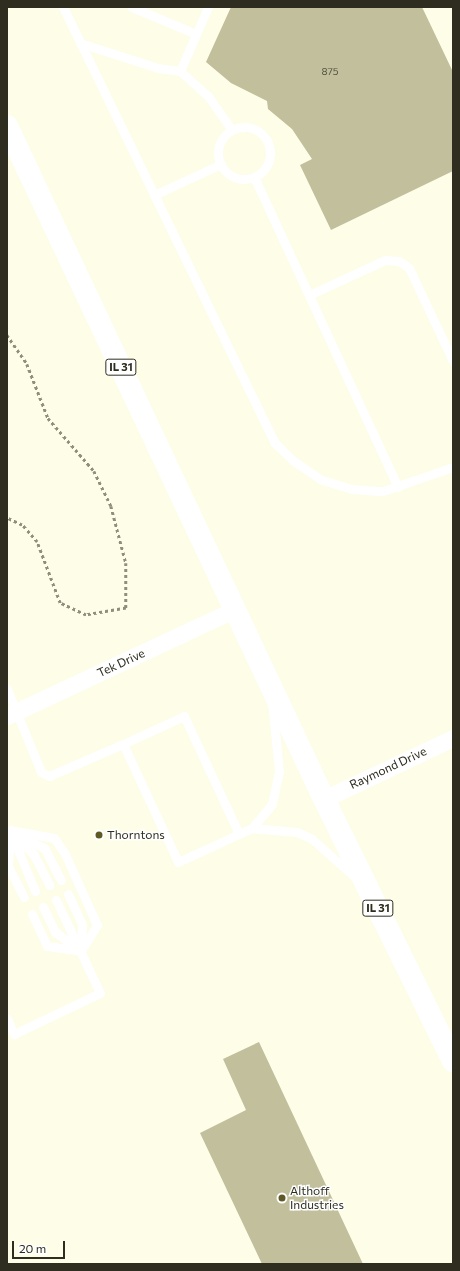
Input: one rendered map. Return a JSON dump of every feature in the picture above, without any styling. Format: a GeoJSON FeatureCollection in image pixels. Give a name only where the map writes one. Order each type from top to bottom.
{"type":"FeatureCollection","features":[{"type":"Feature","properties":{"kind":"main road","name":"IL 31"},"geometry":{"type":"LineString","coordinates":[[7,126],[324,799],[453,1061]]}},
{"type":"Feature","properties":{"kind":"street","name":"Tek Drive"},"geometry":{"type":"LineString","coordinates":[[12,714],[235,609]]}},
{"type":"Feature","properties":{"kind":"street","name":"Raymond Drive"},"geometry":{"type":"LineString","coordinates":[[324,799],[453,738]]}},
{"type":"Feature","properties":{"kind":"lane"},"geometry":{"type":"LineString","coordinates":[[63,7],[275,443],[294,462],[322,480],[352,489],[383,491],[453,467]]}},
{"type":"Feature","properties":{"kind":"lane"},"geometry":{"type":"LineString","coordinates":[[132,7],[196,34]]}},
{"type":"Feature","properties":{"kind":"lane"},"geometry":{"type":"LineString","coordinates":[[180,71],[208,7]]}},
{"type":"Feature","properties":{"kind":"lane"},"geometry":{"type":"LineString","coordinates":[[80,43],[158,68],[180,71],[208,96],[232,130]]}},
{"type":"Feature","properties":{"kind":"lane"},"geometry":{"type":"LineString","coordinates":[[255,129],[267,140],[270,152],[267,165],[254,177],[237,178],[221,164],[221,142],[232,130],[255,129]]}},
{"type":"Feature","properties":{"kind":"lane"},"geometry":{"type":"LineString","coordinates":[[154,195],[221,164]]}},
{"type":"Feature","properties":{"kind":"lane"},"geometry":{"type":"LineString","coordinates":[[254,177],[398,487]]}},
{"type":"Feature","properties":{"kind":"lane"},"geometry":{"type":"LineString","coordinates":[[309,295],[385,260],[399,260],[409,268],[453,361]]}},
{"type":"Feature","properties":{"kind":"lane"},"geometry":{"type":"LineString","coordinates":[[123,744],[178,862],[252,828],[272,804],[278,788],[272,688]]}},
{"type":"Feature","properties":{"kind":"lane"},"geometry":{"type":"LineString","coordinates":[[7,689],[12,714],[41,772],[49,776],[184,716],[239,834]]}},
{"type":"Feature","properties":{"kind":"lane"},"geometry":{"type":"LineString","coordinates":[[252,828],[297,832],[312,839],[326,849],[342,869],[367,886]]}},
{"type":"Feature","properties":{"kind":"lane"},"geometry":{"type":"LineString","coordinates":[[8,829],[45,849],[61,880]]}},
{"type":"Feature","properties":{"kind":"lane"},"geometry":{"type":"LineString","coordinates":[[8,829],[34,855],[49,885]]}},
{"type":"Feature","properties":{"kind":"lane"},"geometry":{"type":"LineString","coordinates":[[8,829],[35,891]]}},
{"type":"Feature","properties":{"kind":"lane"},"geometry":{"type":"LineString","coordinates":[[8,829],[8,866],[24,897]]}},
{"type":"Feature","properties":{"kind":"lane"},"geometry":{"type":"LineString","coordinates":[[8,829],[54,838],[64,854],[97,925],[81,951]]}},
{"type":"Feature","properties":{"kind":"lane"},"geometry":{"type":"LineString","coordinates":[[68,894],[82,924],[81,951]]}},
{"type":"Feature","properties":{"kind":"lane"},"geometry":{"type":"LineString","coordinates":[[7,1019],[14,1034],[100,993],[56,900]]}},
{"type":"Feature","properties":{"kind":"lane"},"geometry":{"type":"LineString","coordinates":[[43,907],[55,932],[81,951]]}},
{"type":"Feature","properties":{"kind":"lane"},"geometry":{"type":"LineString","coordinates":[[32,914],[46,946],[81,951]]}},
{"type":"Feature","properties":{"kind":"path"},"geometry":{"type":"LineString","coordinates":[[7,335],[26,364],[48,418],[94,471],[110,506],[126,563],[126,608],[86,615],[60,603],[37,542],[22,525],[7,518]]}},
{"type":"Feature","properties":{"kind":"building"},"geometry":{"type":"Polygon","coordinates":[[[231,7],[422,7],[453,72],[453,171],[331,230],[300,165],[312,159],[292,129],[268,109],[267,101],[231,83],[206,62],[231,7]]]}},
{"type":"Feature","properties":{"kind":"building","name":"Althoff Industries"},"geometry":{"type":"Polygon","coordinates":[[[259,1042],[363,1264],[262,1264],[200,1133],[246,1110],[223,1059],[259,1042]]]}},
{"type":"Feature","properties":{"kind":"place","name":"Thorntons"},"geometry":{"type":"Point","coordinates":[99,835]}},
{"type":"Feature","properties":{"kind":"place","name":"Althoff Industries"},"geometry":{"type":"Point","coordinates":[282,1198]}}]}
